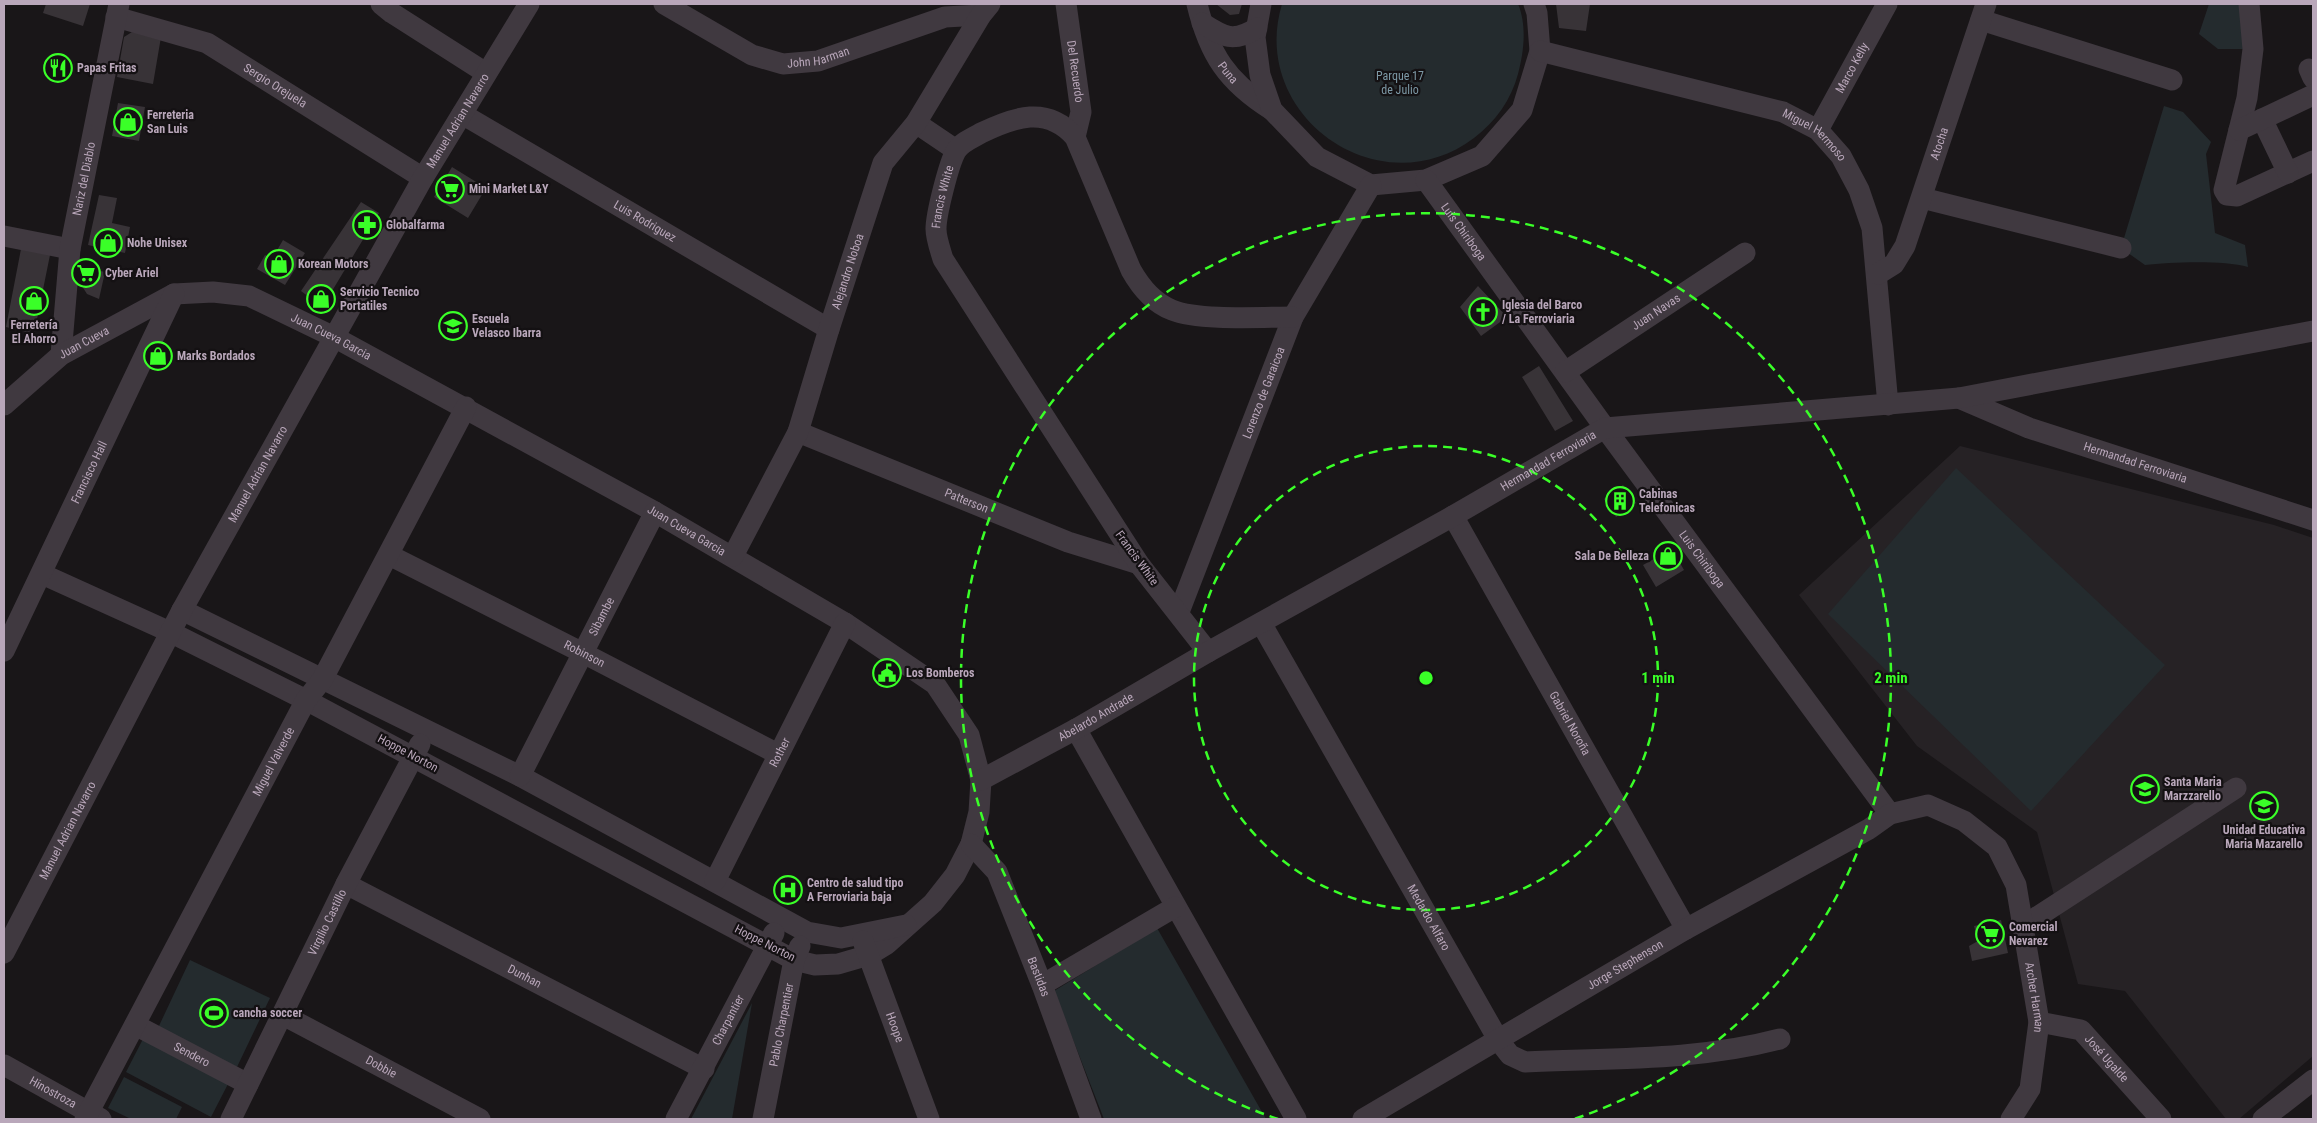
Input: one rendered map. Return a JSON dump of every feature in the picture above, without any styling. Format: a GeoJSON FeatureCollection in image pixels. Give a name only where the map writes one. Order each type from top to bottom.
{"type":"FeatureCollection","features":[{"type":"Feature","properties":{"kind":"street"},"geometry":{"type":"LineString","coordinates":[[381,4],[392,14],[486,73]]}},
{"type":"Feature","properties":{"kind":"street","name":"Manuel Adrian Navarro"},"geometry":{"type":"LineString","coordinates":[[4,953],[182,610],[423,178],[529,4]]}},
{"type":"Feature","properties":{"kind":"street","name":"John Harman"},"geometry":{"type":"LineString","coordinates":[[664,4],[752,55],[783,64],[818,61],[945,17],[986,10]]}},
{"type":"Feature","properties":{"kind":"street","name":"Del Recuerdo"},"geometry":{"type":"LineString","coordinates":[[1066,4],[1081,112],[1075,137]]}},
{"type":"Feature","properties":{"kind":"street"},"geometry":{"type":"LineString","coordinates":[[1261,4],[1255,37],[1260,75],[1272,110],[1317,158],[1371,185],[1426,180],[1482,156],[1522,110],[1540,51],[1537,13],[1534,4]]}},
{"type":"Feature","properties":{"kind":"street","name":"Marco Kelly"},"geometry":{"type":"LineString","coordinates":[[1818,130],[1887,4]]}},
{"type":"Feature","properties":{"kind":"street"},"geometry":{"type":"LineString","coordinates":[[2249,4],[2253,49],[2247,98],[2224,185],[2227,195],[2238,196],[2313,161]]}},
{"type":"Feature","properties":{"kind":"street","name":"Sergio Orejuela"},"geometry":{"type":"LineString","coordinates":[[118,10],[207,43],[423,178]]}},
{"type":"Feature","properties":{"kind":"street","name":"Nariz del Diablo"},"geometry":{"type":"LineString","coordinates":[[61,355],[70,249],[118,10]]}},
{"type":"Feature","properties":{"kind":"street","name":"Alejandro Noboa"},"geometry":{"type":"LineString","coordinates":[[733,556],[798,432],[883,163],[916,123],[986,10]]}},
{"type":"Feature","properties":{"kind":"street"},"geometry":{"type":"LineString","coordinates":[[1983,12],[2172,80]]}},
{"type":"Feature","properties":{"kind":"street","name":"Atocha"},"geometry":{"type":"LineString","coordinates":[[1878,274],[1894,264],[1905,246],[1983,12]]}},
{"type":"Feature","properties":{"kind":"street","name":"Puna"},"geometry":{"type":"LineString","coordinates":[[1199,13],[1221,35],[1233,38],[1245,35],[1257,28]]}},
{"type":"Feature","properties":{"kind":"street","name":"Puna"},"geometry":{"type":"LineString","coordinates":[[1199,13],[1217,58],[1233,81],[1252,97],[1272,110]]}},
{"type":"Feature","properties":{"kind":"street","name":"Miguel Hermoso"},"geometry":{"type":"LineString","coordinates":[[1540,51],[1783,112],[1818,130],[1841,156],[1859,190],[1872,228],[1878,274],[1888,404]]}},
{"type":"Feature","properties":{"kind":"street"},"geometry":{"type":"LineString","coordinates":[[2239,130],[2313,94]]}},
{"type":"Feature","properties":{"kind":"street","name":"Luis Rodriguez"},"geometry":{"type":"LineString","coordinates":[[462,114],[829,329]]}},
{"type":"Feature","properties":{"kind":"street","name":"Francis White"},"geometry":{"type":"LineString","coordinates":[[1208,652],[1179,612],[1138,564],[943,258],[936,229],[940,201],[956,150],[966,141],[995,126],[1012,120],[1036,116],[1056,120],[1066,126],[1075,137],[1131,270],[1140,286],[1155,299],[1172,310],[1193,314],[1239,317],[1293,317]]}},
{"type":"Feature","properties":{"kind":"street"},"geometry":{"type":"LineString","coordinates":[[2262,119],[2288,173]]}},
{"type":"Feature","properties":{"kind":"street"},"geometry":{"type":"LineString","coordinates":[[916,123],[956,150]]}},
{"type":"Feature","properties":{"kind":"street","name":"Luis Chiriboga"},"geometry":{"type":"LineString","coordinates":[[1426,180],[1605,428],[1890,814]]}},
{"type":"Feature","properties":{"kind":"street","name":"Lorenzo de Garaicoa"},"geometry":{"type":"LineString","coordinates":[[1179,612],[1293,317],[1371,185]]}},
{"type":"Feature","properties":{"kind":"street"},"geometry":{"type":"LineString","coordinates":[[1922,198],[2121,248]]}},
{"type":"Feature","properties":{"kind":"street"},"geometry":{"type":"LineString","coordinates":[[4,236],[70,249]]}},
{"type":"Feature","properties":{"kind":"street","name":"Juan Navas"},"geometry":{"type":"LineString","coordinates":[[1565,372],[1745,253]]}},
{"type":"Feature","properties":{"kind":"street","name":"Juan Cueva Garcia"},"geometry":{"type":"LineString","coordinates":[[174,294],[213,292],[249,296],[334,337],[466,407],[733,556],[845,623],[935,684],[969,735],[981,780],[979,812],[971,844],[955,875],[933,903],[906,925]]}},
{"type":"Feature","properties":{"kind":"street","name":"Juan Cueva"},"geometry":{"type":"LineString","coordinates":[[4,405],[61,355],[174,294]]}},
{"type":"Feature","properties":{"kind":"street","name":"Francisco Hall"},"geometry":{"type":"LineString","coordinates":[[4,651],[174,294]]}},
{"type":"Feature","properties":{"kind":"street","name":"Hermandad Ferroviaria"},"geometry":{"type":"LineString","coordinates":[[1208,652],[1453,516],[1605,428],[1958,398],[2313,331]]}},
{"type":"Feature","properties":{"kind":"street","name":"Hermandad Ferroviaria"},"geometry":{"type":"LineString","coordinates":[[1958,398],[2029,428],[2312,518]]}},
{"type":"Feature","properties":{"kind":"street","name":"Miguel Valverde"},"geometry":{"type":"LineString","coordinates":[[92,1117],[135,1024],[306,700],[322,680],[389,556],[466,407]]}},
{"type":"Feature","properties":{"kind":"street","name":"Patterson"},"geometry":{"type":"LineString","coordinates":[[798,432],[1068,542],[1138,564]]}},
{"type":"Feature","properties":{"kind":"street","name":"Sibambe"},"geometry":{"type":"LineString","coordinates":[[520,776],[655,512]]}},
{"type":"Feature","properties":{"kind":"street","name":"Gabriel Noroña"},"geometry":{"type":"LineString","coordinates":[[1453,516],[1686,930]]}},
{"type":"Feature","properties":{"kind":"street","name":"Robinson"},"geometry":{"type":"LineString","coordinates":[[389,556],[583,653],[778,754]]}},
{"type":"Feature","properties":{"kind":"street","name":"Hoppe Norton"},"geometry":{"type":"LineString","coordinates":[[42,574],[170,632],[306,700],[794,960],[814,964],[838,964],[869,955],[888,944],[906,925]]}},
{"type":"Feature","properties":{"kind":"street"},"geometry":{"type":"LineString","coordinates":[[182,610],[322,680],[428,729],[520,776],[807,932],[841,938],[906,925]]}},
{"type":"Feature","properties":{"kind":"street","name":"Rother"},"geometry":{"type":"LineString","coordinates":[[715,881],[845,623]]}},
{"type":"Feature","properties":{"kind":"street","name":"Medardo Alfaro"},"geometry":{"type":"LineString","coordinates":[[1261,623],[1498,1041],[1510,1055],[1525,1062],[1688,1055],[1747,1048],[1780,1039]]}},
{"type":"Feature","properties":{"kind":"street","name":"Abelardo Andrade"},"geometry":{"type":"LineString","coordinates":[[981,780],[1076,729],[1208,652]]}},
{"type":"Feature","properties":{"kind":"street","name":"Virgilio Castillo"},"geometry":{"type":"LineString","coordinates":[[231,1119],[346,884],[428,729]]}},
{"type":"Feature","properties":{"kind":"street"},"geometry":{"type":"LineString","coordinates":[[1076,729],[1174,907],[1296,1119]]}},
{"type":"Feature","properties":{"kind":"street"},"geometry":{"type":"LineString","coordinates":[[2023,926],[2236,788]]}},
{"type":"Feature","properties":{"kind":"street","name":"Archer Harman"},"geometry":{"type":"LineString","coordinates":[[1890,814],[1928,805],[1964,820],[1997,847],[2016,885],[2039,1022],[2030,1089],[2011,1119]]}},
{"type":"Feature","properties":{"kind":"street","name":"Jorge Stephenson"},"geometry":{"type":"LineString","coordinates":[[1363,1119],[1686,930],[1869,829],[1890,814]]}},
{"type":"Feature","properties":{"kind":"street","name":"Bastidas"},"geometry":{"type":"LineString","coordinates":[[971,844],[997,872],[1042,985],[1091,1119]]}},
{"type":"Feature","properties":{"kind":"street","name":"Dunhan"},"geometry":{"type":"LineString","coordinates":[[346,884],[704,1069]]}},
{"type":"Feature","properties":{"kind":"street"},"geometry":{"type":"LineString","coordinates":[[1042,985],[1174,907]]}},
{"type":"Feature","properties":{"kind":"street","name":"Charpantier"},"geometry":{"type":"LineString","coordinates":[[676,1119],[782,920]]}},
{"type":"Feature","properties":{"kind":"street","name":"Pablo Charpentier"},"geometry":{"type":"LineString","coordinates":[[763,1119],[794,960],[807,932]]}},
{"type":"Feature","properties":{"kind":"street","name":"Hoope"},"geometry":{"type":"LineString","coordinates":[[861,935],[929,1119]]}},
{"type":"Feature","properties":{"kind":"street","name":"Dobbie"},"geometry":{"type":"LineString","coordinates":[[283,1015],[480,1119]]}},
{"type":"Feature","properties":{"kind":"street","name":"José Ugalde"},"geometry":{"type":"LineString","coordinates":[[2039,1022],[2081,1030],[2161,1119]]}},
{"type":"Feature","properties":{"kind":"street","name":"Sendero"},"geometry":{"type":"LineString","coordinates":[[135,1024],[248,1084]]}},
{"type":"Feature","properties":{"kind":"street","name":"Hinostroza"},"geometry":{"type":"LineString","coordinates":[[4,1065],[92,1117]]}},
{"type":"Feature","properties":{"kind":"street"},"geometry":{"type":"LineString","coordinates":[[2263,1119],[2313,1080]]}},
{"type":"Feature","properties":{"kind":"shaded area","name":"Santa Maria Marzzarello"},"geometry":{"type":"Polygon","coordinates":[[[1960,446],[2274,525],[2313,538],[2313,1056],[2239,1119],[2226,1119],[2125,991],[2078,984],[2037,832],[1917,746],[1799,595],[1960,446]]]}},
{"type":"Feature","properties":{"kind":"green space","name":"Parque 17 de Julio"},"geometry":{"type":"Polygon","coordinates":[[[1282,4],[1518,4],[1523,21],[1524,39],[1522,57],[1515,84],[1502,109],[1482,131],[1474,138],[1437,157],[1400,163],[1363,156],[1330,140],[1303,114],[1284,82],[1277,45],[1282,4]]]}},
{"type":"Feature","properties":{"kind":"green space"},"geometry":{"type":"Polygon","coordinates":[[[2209,4],[2242,4],[2246,49],[2218,49],[2199,34],[2209,4]]]}},
{"type":"Feature","properties":{"kind":"green space"},"geometry":{"type":"Polygon","coordinates":[[[2164,106],[2183,112],[2211,142],[2206,154],[2215,233],[2245,245],[2248,267],[2212,262],[2145,265],[2121,248],[2164,106]]]}},
{"type":"Feature","properties":{"kind":"green space"},"geometry":{"type":"Polygon","coordinates":[[[1956,468],[2165,665],[2031,811],[1828,614],[1956,468]]]}},
{"type":"Feature","properties":{"kind":"green space"},"geometry":{"type":"Polygon","coordinates":[[[1157,928],[1266,1119],[1104,1119],[1054,991],[1157,928]]]}},
{"type":"Feature","properties":{"kind":"green space","name":"cancha soccer"},"geometry":{"type":"Polygon","coordinates":[[[190,960],[270,998],[237,1067],[158,1028],[190,960]]]}},
{"type":"Feature","properties":{"kind":"green space"},"geometry":{"type":"Polygon","coordinates":[[[752,1003],[732,1119],[691,1119],[752,1003]]]}},
{"type":"Feature","properties":{"kind":"green space"},"geometry":{"type":"Polygon","coordinates":[[[143,1039],[228,1084],[211,1117],[126,1072],[143,1039]]]}},
{"type":"Feature","properties":{"kind":"green space"},"geometry":{"type":"Polygon","coordinates":[[[124,1077],[182,1107],[176,1119],[131,1119],[108,1108],[124,1077]]]}},
{"type":"Feature","properties":{"kind":"building"},"geometry":{"type":"Polygon","coordinates":[[[46,4],[90,4],[83,26],[43,13],[46,4]]]}},
{"type":"Feature","properties":{"kind":"building"},"geometry":{"type":"Polygon","coordinates":[[[1216,4],[1242,4],[1239,14],[1230,15],[1216,4]]]}},
{"type":"Feature","properties":{"kind":"building"},"geometry":{"type":"Polygon","coordinates":[[[1556,4],[1590,4],[1586,31],[1559,28],[1556,4]]]}},
{"type":"Feature","properties":{"kind":"building"},"geometry":{"type":"Polygon","coordinates":[[[132,32],[161,37],[153,84],[117,77],[124,37],[132,32]]]}},
{"type":"Feature","properties":{"kind":"building","name":"Ferreteria San Luis"},"geometry":{"type":"Polygon","coordinates":[[[118,103],[145,107],[139,141],[112,136],[118,103]]]}},
{"type":"Feature","properties":{"kind":"building"},"geometry":{"type":"Polygon","coordinates":[[[452,167],[486,188],[468,218],[434,197],[452,167]]]}},
{"type":"Feature","properties":{"kind":"building"},"geometry":{"type":"Polygon","coordinates":[[[99,195],[117,198],[112,223],[130,227],[125,253],[88,245],[99,195]]]}},
{"type":"Feature","properties":{"kind":"building"},"geometry":{"type":"Polygon","coordinates":[[[361,202],[379,213],[326,301],[317,303],[301,291],[361,202]]]}},
{"type":"Feature","properties":{"kind":"building","name":"Korean Motors"},"geometry":{"type":"Polygon","coordinates":[[[283,240],[305,253],[285,285],[257,269],[265,255],[272,259],[283,240]]]}},
{"type":"Feature","properties":{"kind":"building"},"geometry":{"type":"Polygon","coordinates":[[[21,249],[50,255],[34,334],[6,327],[21,249]]]}},
{"type":"Feature","properties":{"kind":"building"},"geometry":{"type":"Polygon","coordinates":[[[83,267],[105,272],[99,299],[87,294],[80,283],[83,267]]]}},
{"type":"Feature","properties":{"kind":"building","name":"Iglesia del Barco / La Ferroviaria"},"geometry":{"type":"Polygon","coordinates":[[[1478,286],[1507,317],[1481,336],[1460,307],[1478,286]]]}},
{"type":"Feature","properties":{"kind":"building"},"geometry":{"type":"Polygon","coordinates":[[[1539,366],[1573,421],[1555,431],[1522,377],[1539,366]]]}},
{"type":"Feature","properties":{"kind":"building","name":"Cabinas Telefonicas"},"geometry":{"type":"Polygon","coordinates":[[[1623,485],[1636,503],[1616,517],[1604,499],[1623,485]]]}},
{"type":"Feature","properties":{"kind":"building"},"geometry":{"type":"Polygon","coordinates":[[[1672,549],[1684,570],[1656,587],[1643,565],[1672,549]]]}},
{"type":"Feature","properties":{"kind":"building","name":"Comercial Nevarez"},"geometry":{"type":"Polygon","coordinates":[[[2001,920],[2008,953],[1972,961],[1969,946],[1978,941],[1974,926],[2001,920]]]}},
{"type":"Feature","properties":{"kind":"place","name":"Papas Fritas"},"geometry":{"type":"Point","coordinates":[58,68]}},
{"type":"Feature","properties":{"kind":"place","name":"Ferreteria San Luis"},"geometry":{"type":"Point","coordinates":[128,122]}},
{"type":"Feature","properties":{"kind":"place","name":"Mini Market L&Y"},"geometry":{"type":"Point","coordinates":[450,189]}},
{"type":"Feature","properties":{"kind":"place","name":"Globalfarma"},"geometry":{"type":"Point","coordinates":[367,225]}},
{"type":"Feature","properties":{"kind":"place","name":"Nohe Unisex"},"geometry":{"type":"Point","coordinates":[108,243]}},
{"type":"Feature","properties":{"kind":"place","name":"Korean Motors"},"geometry":{"type":"Point","coordinates":[279,264]}},
{"type":"Feature","properties":{"kind":"place","name":"Cyber Ariel"},"geometry":{"type":"Point","coordinates":[86,273]}},
{"type":"Feature","properties":{"kind":"place","name":"Servicio Tecnico Portatiles"},"geometry":{"type":"Point","coordinates":[321,299]}},
{"type":"Feature","properties":{"kind":"place","name":"Ferretería El Ahorro"},"geometry":{"type":"Point","coordinates":[34,301]}},
{"type":"Feature","properties":{"kind":"place","name":"Iglesia del Barco / La Ferroviaria"},"geometry":{"type":"Point","coordinates":[1483,312]}},
{"type":"Feature","properties":{"kind":"place","name":"Escuela Velasco Ibarra"},"geometry":{"type":"Point","coordinates":[453,326]}},
{"type":"Feature","properties":{"kind":"place","name":"Marks Bordados"},"geometry":{"type":"Point","coordinates":[158,356]}},
{"type":"Feature","properties":{"kind":"place","name":"Cabinas Telefonicas"},"geometry":{"type":"Point","coordinates":[1620,501]}},
{"type":"Feature","properties":{"kind":"place","name":"Sala De Belleza"},"geometry":{"type":"Point","coordinates":[1668,556]}},
{"type":"Feature","properties":{"kind":"place","name":"Los Bomberos"},"geometry":{"type":"Point","coordinates":[887,673]}},
{"type":"Feature","properties":{"kind":"place","name":"Santa Maria Marzzarello"},"geometry":{"type":"Point","coordinates":[2145,789]}},
{"type":"Feature","properties":{"kind":"place","name":"Unidad Educativa Maria Mazarello"},"geometry":{"type":"Point","coordinates":[2264,806]}},
{"type":"Feature","properties":{"kind":"place","name":"Centro de salud tipo A Ferroviaria baja"},"geometry":{"type":"Point","coordinates":[788,890]}},
{"type":"Feature","properties":{"kind":"place","name":"Comercial Nevarez"},"geometry":{"type":"Point","coordinates":[1990,934]}},
{"type":"Feature","properties":{"kind":"place","name":"cancha soccer"},"geometry":{"type":"Point","coordinates":[214,1013]}}]}
